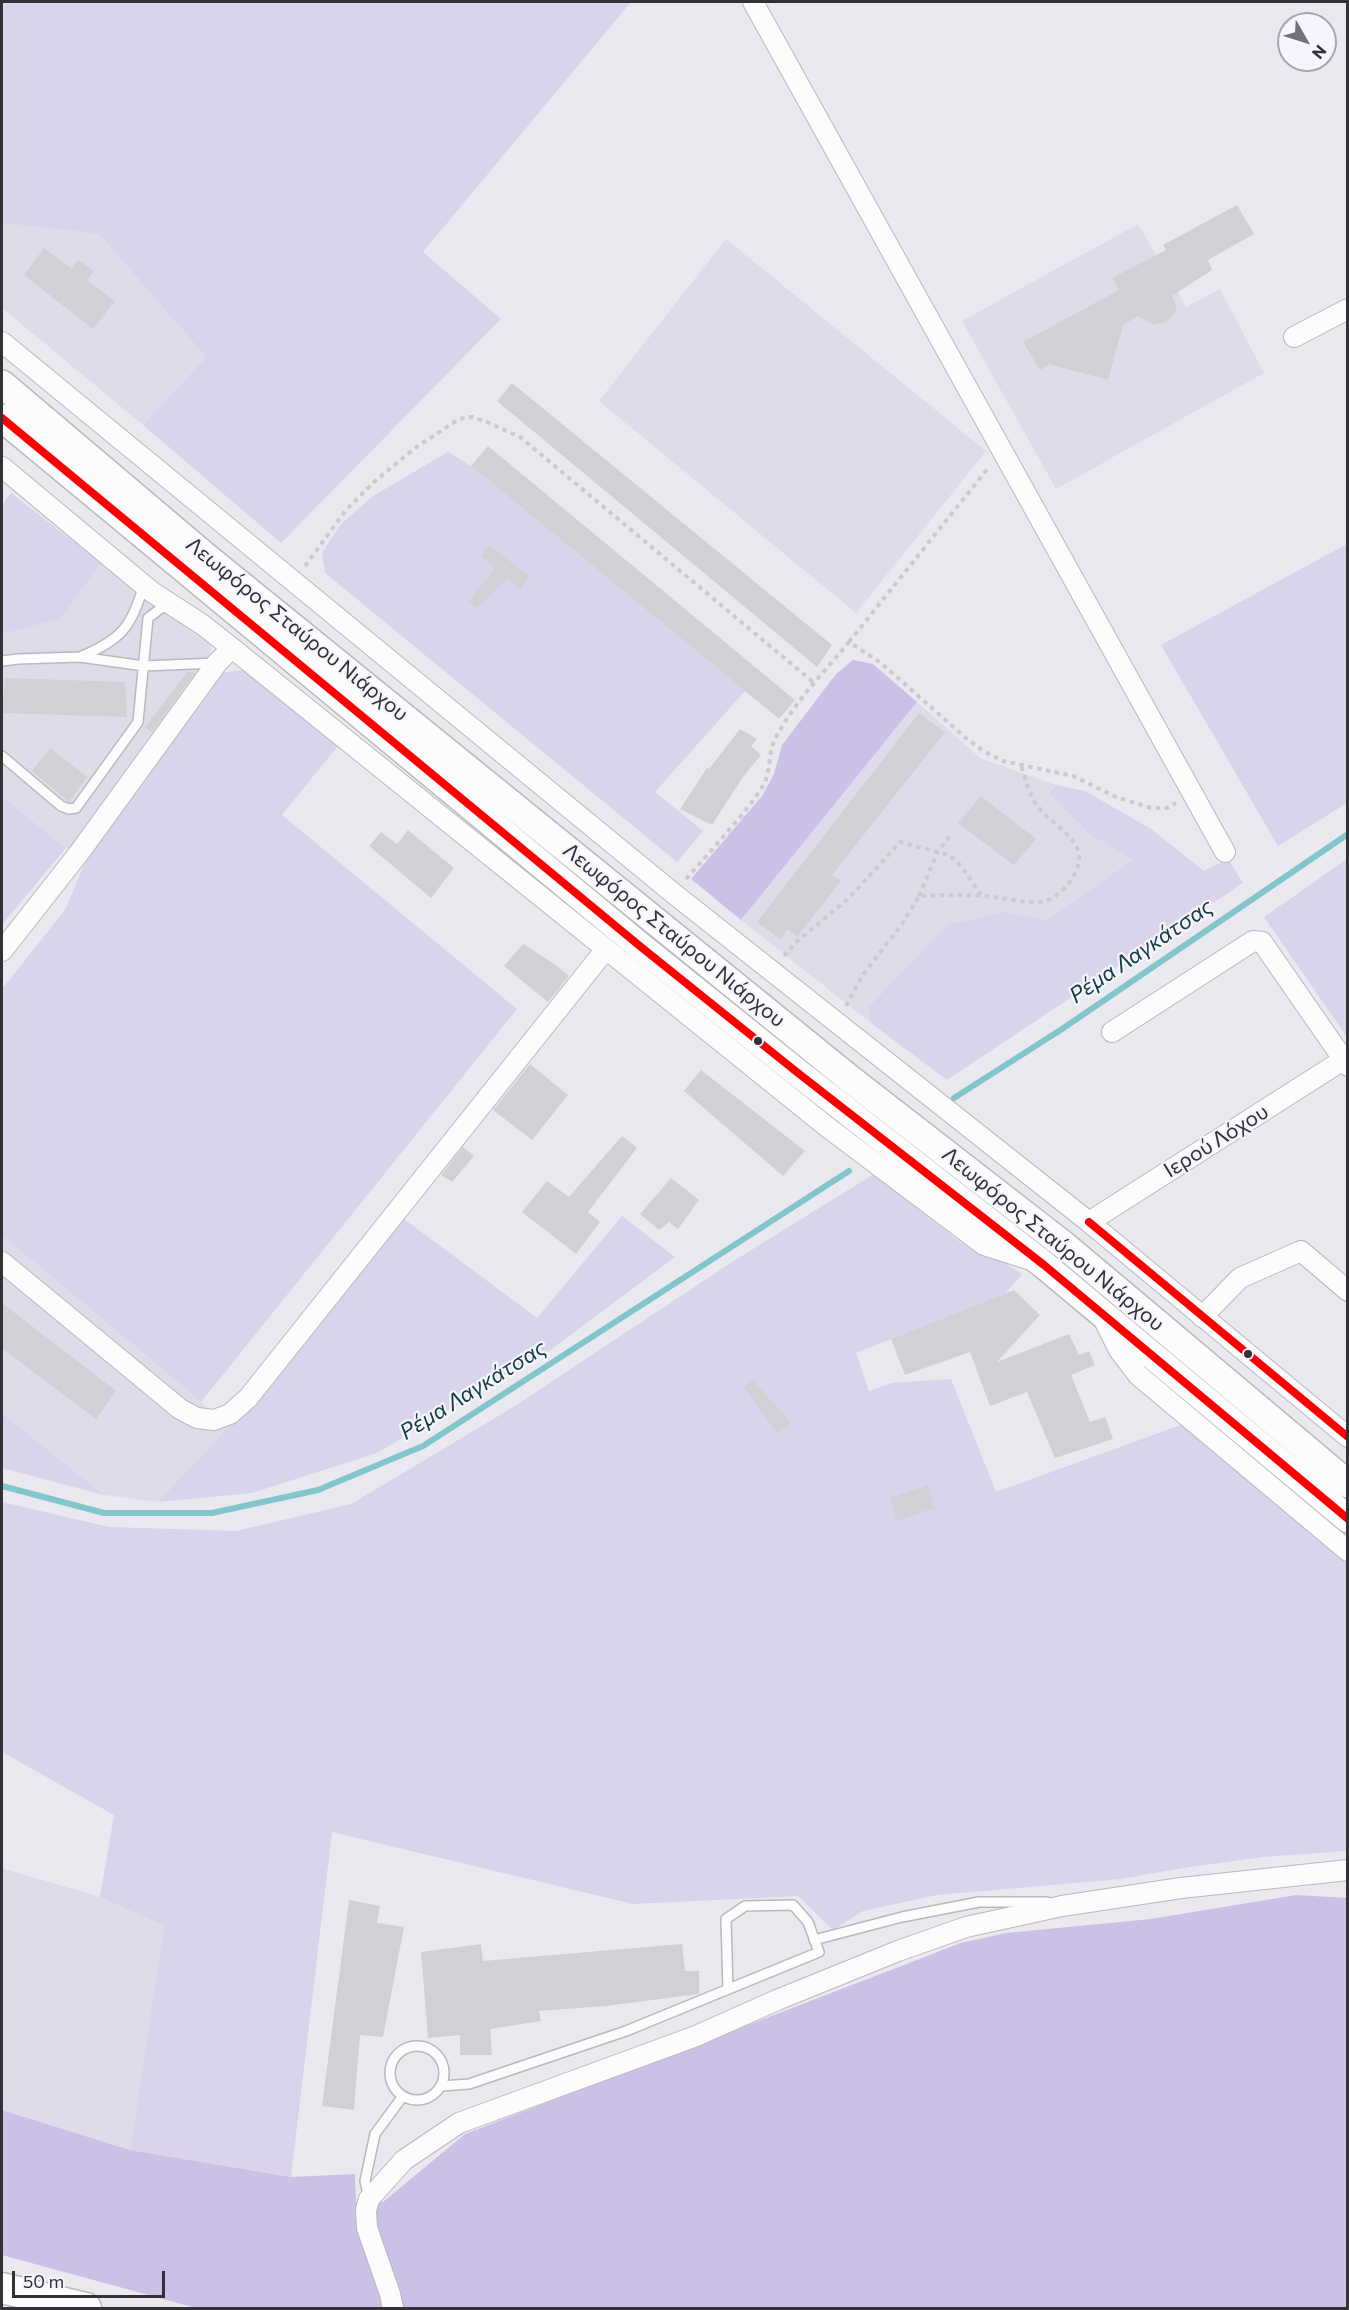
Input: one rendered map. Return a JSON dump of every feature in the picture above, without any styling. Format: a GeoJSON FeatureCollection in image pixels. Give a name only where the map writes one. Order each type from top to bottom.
{"type":"FeatureCollection","features":[{"type":"Feature","properties":{"kind":"main road","name":"Λεωφόρος Σταύρου Νιάρχου"},"geometry":{"type":"LineString","coordinates":[[2,384],[206,556],[841,1071],[1074,1253],[1345,1477]]}},
{"type":"Feature","properties":{"kind":"main road","name":"Λεωφόρος Σταύρου Νιάρχου"},"geometry":{"type":"LineString","coordinates":[[2,418],[660,962],[1099,1310],[1347,1519]]}},
{"type":"Feature","properties":{"kind":"main road"},"geometry":{"type":"LineString","coordinates":[[2,2288],[86,2308]]}},
{"type":"Feature","properties":{"kind":"street"},"geometry":{"type":"LineString","coordinates":[[753,2],[1225,852]]}},
{"type":"Feature","properties":{"kind":"street"},"geometry":{"type":"LineString","coordinates":[[1294,338],[1347,309]]}},
{"type":"Feature","properties":{"kind":"street"},"geometry":{"type":"LineString","coordinates":[[2,342],[673,893],[1089,1222],[1347,1437]]}},
{"type":"Feature","properties":{"kind":"street"},"geometry":{"type":"LineString","coordinates":[[2,467],[144,584],[232,648],[826,1126],[984,1245],[1044,1265]]}},
{"type":"Feature","properties":{"kind":"street"},"geometry":{"type":"LineString","coordinates":[[2,951],[79,853],[217,663],[232,648]]}},
{"type":"Feature","properties":{"kind":"street"},"geometry":{"type":"LineString","coordinates":[[1112,1032],[1253,941],[1262,942],[1345,1063]]}},
{"type":"Feature","properties":{"kind":"street"},"geometry":{"type":"LineString","coordinates":[[2,1262],[180,1409],[206,1420],[221,1419],[248,1398],[272,1370],[405,1199],[606,949]]}},
{"type":"Feature","properties":{"kind":"street","name":"Ιερού Λόχου"},"geometry":{"type":"LineString","coordinates":[[1089,1222],[1345,1063]]}},
{"type":"Feature","properties":{"kind":"street"},"geometry":{"type":"LineString","coordinates":[[1202,1317],[1240,1278],[1301,1251],[1347,1291]]}},
{"type":"Feature","properties":{"kind":"street"},"geometry":{"type":"LineString","coordinates":[[1099,1310],[1119,1350],[1138,1376],[1347,1551]]}},
{"type":"Feature","properties":{"kind":"street"},"geometry":{"type":"LineString","coordinates":[[393,2308],[367,2228],[366,2210],[369,2199],[404,2160],[459,2123],[696,2036],[777,2000],[934,1938],[1006,1917],[1181,1888],[1347,1870]]}},
{"type":"Feature","properties":{"kind":"lane"},"geometry":{"type":"LineString","coordinates":[[80,657],[103,647],[128,626],[144,584]]}},
{"type":"Feature","properties":{"kind":"lane"},"geometry":{"type":"LineString","coordinates":[[2,756],[61,806],[69,809],[75,808],[138,722],[148,618],[154,611],[168,603]]}},
{"type":"Feature","properties":{"kind":"lane"},"geometry":{"type":"LineString","coordinates":[[2,662],[18,659],[80,657],[144,666],[217,663]]}},
{"type":"Feature","properties":{"kind":"lane"},"geometry":{"type":"LineString","coordinates":[[814,1940],[902,1917],[979,1902],[1088,1902]]}},
{"type":"Feature","properties":{"kind":"lane"},"geometry":{"type":"LineString","coordinates":[[441,2086],[469,2084],[626,2031],[819,1952],[808,1922],[793,1905],[745,1906],[726,1919],[728,1989]]}},
{"type":"Feature","properties":{"kind":"lane"},"geometry":{"type":"LineString","coordinates":[[412,2047],[429,2049],[436,2054],[444,2069],[441,2086],[429,2097],[420,2100],[403,2096],[392,2082],[392,2064],[403,2050],[412,2047]]}},
{"type":"Feature","properties":{"kind":"lane"},"geometry":{"type":"LineString","coordinates":[[369,2199],[365,2181],[375,2134],[403,2096]]}},
{"type":"Feature","properties":{"kind":"path"},"geometry":{"type":"LineString","coordinates":[[292,582],[346,510],[374,482],[415,448],[459,419],[472,417],[520,437],[813,682]]}},
{"type":"Feature","properties":{"kind":"path"},"geometry":{"type":"LineString","coordinates":[[673,893],[720,842],[760,790],[768,773],[771,761],[769,753],[775,739],[813,682],[849,642],[1002,450]]}},
{"type":"Feature","properties":{"kind":"path"},"geometry":{"type":"LineString","coordinates":[[849,642],[881,663],[985,753],[1003,761],[1073,776],[1116,797],[1150,808],[1167,808],[1193,795]]}},
{"type":"Feature","properties":{"kind":"path"},"geometry":{"type":"LineString","coordinates":[[919,896],[982,896],[1040,902],[1053,897],[1062,890],[1077,869],[1078,851],[1073,841],[1039,808],[1030,795],[1021,765]]}},
{"type":"Feature","properties":{"kind":"path"},"geometry":{"type":"LineString","coordinates":[[839,1026],[849,998],[862,976],[902,924],[919,896],[938,851],[950,836]]}},
{"type":"Feature","properties":{"kind":"path"},"geometry":{"type":"LineString","coordinates":[[777,977],[782,958],[788,951],[849,898],[900,842],[949,855],[961,866],[982,896]]}},
{"type":"Feature","properties":{"kind":"shaded area"},"geometry":{"type":"Polygon","coordinates":[[[2,2],[631,2],[423,252],[501,319],[281,543],[143,425],[206,357],[99,234],[2,223],[2,2]]]}},
{"type":"Feature","properties":{"kind":"shaded area"},"geometry":{"type":"Polygon","coordinates":[[[2,223],[99,234],[206,357],[143,425],[2,308],[2,223]]]}},
{"type":"Feature","properties":{"kind":"shaded area"},"geometry":{"type":"Polygon","coordinates":[[[1138,224],[1186,307],[1220,289],[1264,373],[1056,489],[962,321],[1138,224]]]}},
{"type":"Feature","properties":{"kind":"shaded area"},"geometry":{"type":"Polygon","coordinates":[[[726,239],[986,451],[856,613],[599,401],[726,239]]]}},
{"type":"Feature","properties":{"kind":"shaded area"},"geometry":{"type":"Polygon","coordinates":[[[448,452],[471,466],[745,691],[655,792],[703,831],[677,862],[325,573],[322,553],[341,524],[373,496],[448,452]]]}},
{"type":"Feature","properties":{"kind":"shaded area"},"geometry":{"type":"Polygon","coordinates":[[[11,493],[101,563],[61,619],[2,634],[2,505],[11,493]]]}},
{"type":"Feature","properties":{"kind":"shaded area"},"geometry":{"type":"Polygon","coordinates":[[[1347,544],[1347,803],[1278,846],[1161,645],[1347,544]]]}},
{"type":"Feature","properties":{"kind":"shaded area"},"geometry":{"type":"Polygon","coordinates":[[[101,563],[125,582],[201,632],[211,645],[210,667],[70,851],[2,796],[2,634],[61,619],[101,563]]]}},
{"type":"Feature","properties":{"kind":"shaded area"},"geometry":{"type":"Polygon","coordinates":[[[853,660],[873,664],[917,702],[741,920],[691,879],[762,796],[774,774],[782,745],[836,674],[853,660]]]}},
{"type":"Feature","properties":{"kind":"shaded area"},"geometry":{"type":"Polygon","coordinates":[[[251,669],[341,742],[282,815],[517,1009],[201,1402],[2,1235],[2,989],[65,910],[89,853],[219,673],[251,669]]]}},
{"type":"Feature","properties":{"kind":"shaded area"},"geometry":{"type":"Polygon","coordinates":[[[917,702],[980,758],[1056,785],[1049,793],[1089,834],[1134,860],[1045,920],[1004,912],[868,1008],[872,1024],[741,920],[917,702]]]}},
{"type":"Feature","properties":{"kind":"shaded area"},"geometry":{"type":"Polygon","coordinates":[[[1056,785],[1085,791],[1151,829],[1204,871],[1228,859],[1243,883],[947,1080],[872,1024],[868,1008],[947,925],[1004,912],[1046,920],[1133,860],[1089,834],[1049,793],[1056,785]]]}},
{"type":"Feature","properties":{"kind":"shaded area"},"geometry":{"type":"Polygon","coordinates":[[[2,796],[66,848],[2,925],[2,796]]]}},
{"type":"Feature","properties":{"kind":"shaded area"},"geometry":{"type":"Polygon","coordinates":[[[1347,859],[1347,1037],[1264,917],[1347,859]]]}},
{"type":"Feature","properties":{"kind":"shaded area"},"geometry":{"type":"Polygon","coordinates":[[[874,1174],[960,1242],[1002,1261],[1022,1274],[1005,1294],[856,1353],[869,1391],[892,1383],[951,1379],[996,1492],[1186,1423],[1283,1510],[1347,1563],[1347,1851],[1263,1857],[1121,1879],[937,1895],[863,1911],[833,1930],[798,1896],[633,1904],[332,1832],[291,2177],[130,2150],[164,1926],[100,1897],[114,1815],[2,1752],[2,1502],[109,1527],[236,1531],[351,1504],[515,1406],[732,1262],[874,1174]]]}},
{"type":"Feature","properties":{"kind":"shaded area"},"geometry":{"type":"Polygon","coordinates":[[[400,1216],[537,1318],[622,1216],[675,1257],[549,1351],[377,1453],[252,1493],[158,1502],[244,1410],[400,1216]]]}},
{"type":"Feature","properties":{"kind":"shaded area"},"geometry":{"type":"Polygon","coordinates":[[[2,1235],[229,1426],[158,1502],[104,1495],[2,1413],[2,1235]]]}},
{"type":"Feature","properties":{"kind":"shaded area"},"geometry":{"type":"Polygon","coordinates":[[[2,1413],[104,1495],[2,1468],[2,1413]]]}},
{"type":"Feature","properties":{"kind":"shaded area"},"geometry":{"type":"Polygon","coordinates":[[[2,1868],[100,1897],[164,1926],[130,2150],[2,2110],[2,1868]]]}},
{"type":"Feature","properties":{"kind":"shaded area"},"geometry":{"type":"Polygon","coordinates":[[[1296,1895],[1347,1898],[1347,2308],[196,2308],[2,2255],[2,2110],[130,2150],[291,2177],[355,2174],[356,2202],[383,2202],[465,2134],[961,1943],[1006,1933],[1151,1919],[1296,1895]]]}},
{"type":"Feature","properties":{"kind":"building"},"geometry":{"type":"Polygon","coordinates":[[[1237,205],[1254,234],[1208,260],[1212,270],[1172,296],[1177,309],[1168,321],[1154,325],[1138,316],[1123,325],[1108,380],[1049,364],[1040,370],[1023,342],[1119,290],[1112,278],[1166,250],[1163,245],[1237,205]]]}},
{"type":"Feature","properties":{"kind":"building"},"geometry":{"type":"Polygon","coordinates":[[[44,248],[72,269],[78,260],[94,271],[87,280],[115,301],[93,329],[24,275],[44,248]]]}},
{"type":"Feature","properties":{"kind":"building"},"geometry":{"type":"Polygon","coordinates":[[[512,383],[832,645],[817,667],[497,401],[512,383]]]}},
{"type":"Feature","properties":{"kind":"building"},"geometry":{"type":"Polygon","coordinates":[[[488,446],[795,700],[779,719],[471,466],[488,446]]]}},
{"type":"Feature","properties":{"kind":"building"},"geometry":{"type":"Polygon","coordinates":[[[489,546],[530,576],[520,589],[507,578],[477,608],[469,601],[495,568],[481,556],[489,546]]]}},
{"type":"Feature","properties":{"kind":"building"},"geometry":{"type":"Polygon","coordinates":[[[188,671],[195,673],[152,732],[145,727],[188,671]]]}},
{"type":"Feature","properties":{"kind":"building"},"geometry":{"type":"Polygon","coordinates":[[[5,678],[125,682],[127,717],[2,713],[5,678]]]}},
{"type":"Feature","properties":{"kind":"building"},"geometry":{"type":"Polygon","coordinates":[[[919,713],[945,732],[832,875],[841,881],[797,937],[788,929],[780,939],[757,922],[919,713]]]}},
{"type":"Feature","properties":{"kind":"building"},"geometry":{"type":"Polygon","coordinates":[[[740,729],[757,739],[751,746],[761,755],[743,777],[712,825],[680,809],[707,768],[709,769],[740,729]]]}},
{"type":"Feature","properties":{"kind":"building"},"geometry":{"type":"Polygon","coordinates":[[[50,748],[87,777],[69,802],[32,771],[50,748]]]}},
{"type":"Feature","properties":{"kind":"building"},"geometry":{"type":"Polygon","coordinates":[[[981,796],[1036,839],[1014,865],[958,823],[981,796]]]}},
{"type":"Feature","properties":{"kind":"building"},"geometry":{"type":"Polygon","coordinates":[[[408,830],[454,868],[431,898],[369,846],[381,832],[397,844],[408,830]]]}},
{"type":"Feature","properties":{"kind":"building"},"geometry":{"type":"Polygon","coordinates":[[[523,944],[569,976],[548,1002],[504,966],[523,944]]]}},
{"type":"Feature","properties":{"kind":"building"},"geometry":{"type":"Polygon","coordinates":[[[530,1064],[568,1095],[532,1140],[493,1110],[530,1064]]]}},
{"type":"Feature","properties":{"kind":"building"},"geometry":{"type":"Polygon","coordinates":[[[701,1070],[805,1151],[783,1176],[684,1091],[701,1070]]]}},
{"type":"Feature","properties":{"kind":"building"},"geometry":{"type":"Polygon","coordinates":[[[622,1136],[637,1148],[588,1212],[600,1222],[576,1254],[522,1212],[547,1181],[569,1197],[622,1136]]]}},
{"type":"Feature","properties":{"kind":"building"},"geometry":{"type":"Polygon","coordinates":[[[463,1147],[474,1156],[452,1182],[441,1175],[463,1147]]]}},
{"type":"Feature","properties":{"kind":"building"},"geometry":{"type":"Polygon","coordinates":[[[671,1178],[699,1200],[678,1229],[669,1222],[659,1230],[640,1214],[671,1178]]]}},
{"type":"Feature","properties":{"kind":"building"},"geometry":{"type":"Polygon","coordinates":[[[1014,1290],[1040,1315],[997,1362],[1069,1334],[1079,1355],[1089,1351],[1095,1365],[1071,1375],[1090,1422],[1105,1417],[1113,1439],[1055,1458],[1027,1392],[990,1406],[970,1352],[905,1375],[891,1339],[1014,1290]]]}},
{"type":"Feature","properties":{"kind":"building"},"geometry":{"type":"Polygon","coordinates":[[[2,1303],[116,1391],[96,1419],[2,1348],[2,1303]]]}},
{"type":"Feature","properties":{"kind":"building"},"geometry":{"type":"Polygon","coordinates":[[[753,1380],[792,1424],[777,1433],[744,1387],[753,1380]]]}},
{"type":"Feature","properties":{"kind":"building"},"geometry":{"type":"Polygon","coordinates":[[[928,1485],[934,1508],[897,1521],[890,1498],[928,1485]]]}},
{"type":"Feature","properties":{"kind":"building"},"geometry":{"type":"Polygon","coordinates":[[[349,1900],[380,1906],[377,1923],[404,1927],[383,2037],[360,2035],[354,2110],[322,2106],[349,1900]]]}},
{"type":"Feature","properties":{"kind":"building"},"geometry":{"type":"Polygon","coordinates":[[[481,1944],[483,1961],[682,1944],[685,1971],[699,1971],[699,1994],[606,2006],[539,2011],[541,2021],[490,2029],[492,2055],[460,2055],[460,2035],[428,2038],[421,1952],[481,1944]]]}},
{"type":"Feature","properties":{"kind":"waterway","name":"Ρέμα Λαγκάτσας"},"geometry":{"type":"LineString","coordinates":[[954,1098],[1062,1029],[1348,834]]}},
{"type":"Feature","properties":{"kind":"waterway","name":"Ρέμα Λαγκάτσας"},"geometry":{"type":"LineString","coordinates":[[2,1486],[104,1513],[212,1513],[318,1490],[423,1446],[849,1171]]}},
{"type":"Feature","properties":{"kind":"transit line"},"geometry":{"type":"LineString","coordinates":[[2,418],[641,947],[1044,1265],[1348,1519]]}},
{"type":"Feature","properties":{"kind":"transit line"},"geometry":{"type":"LineString","coordinates":[[1089,1222],[1348,1437]]}}]}
